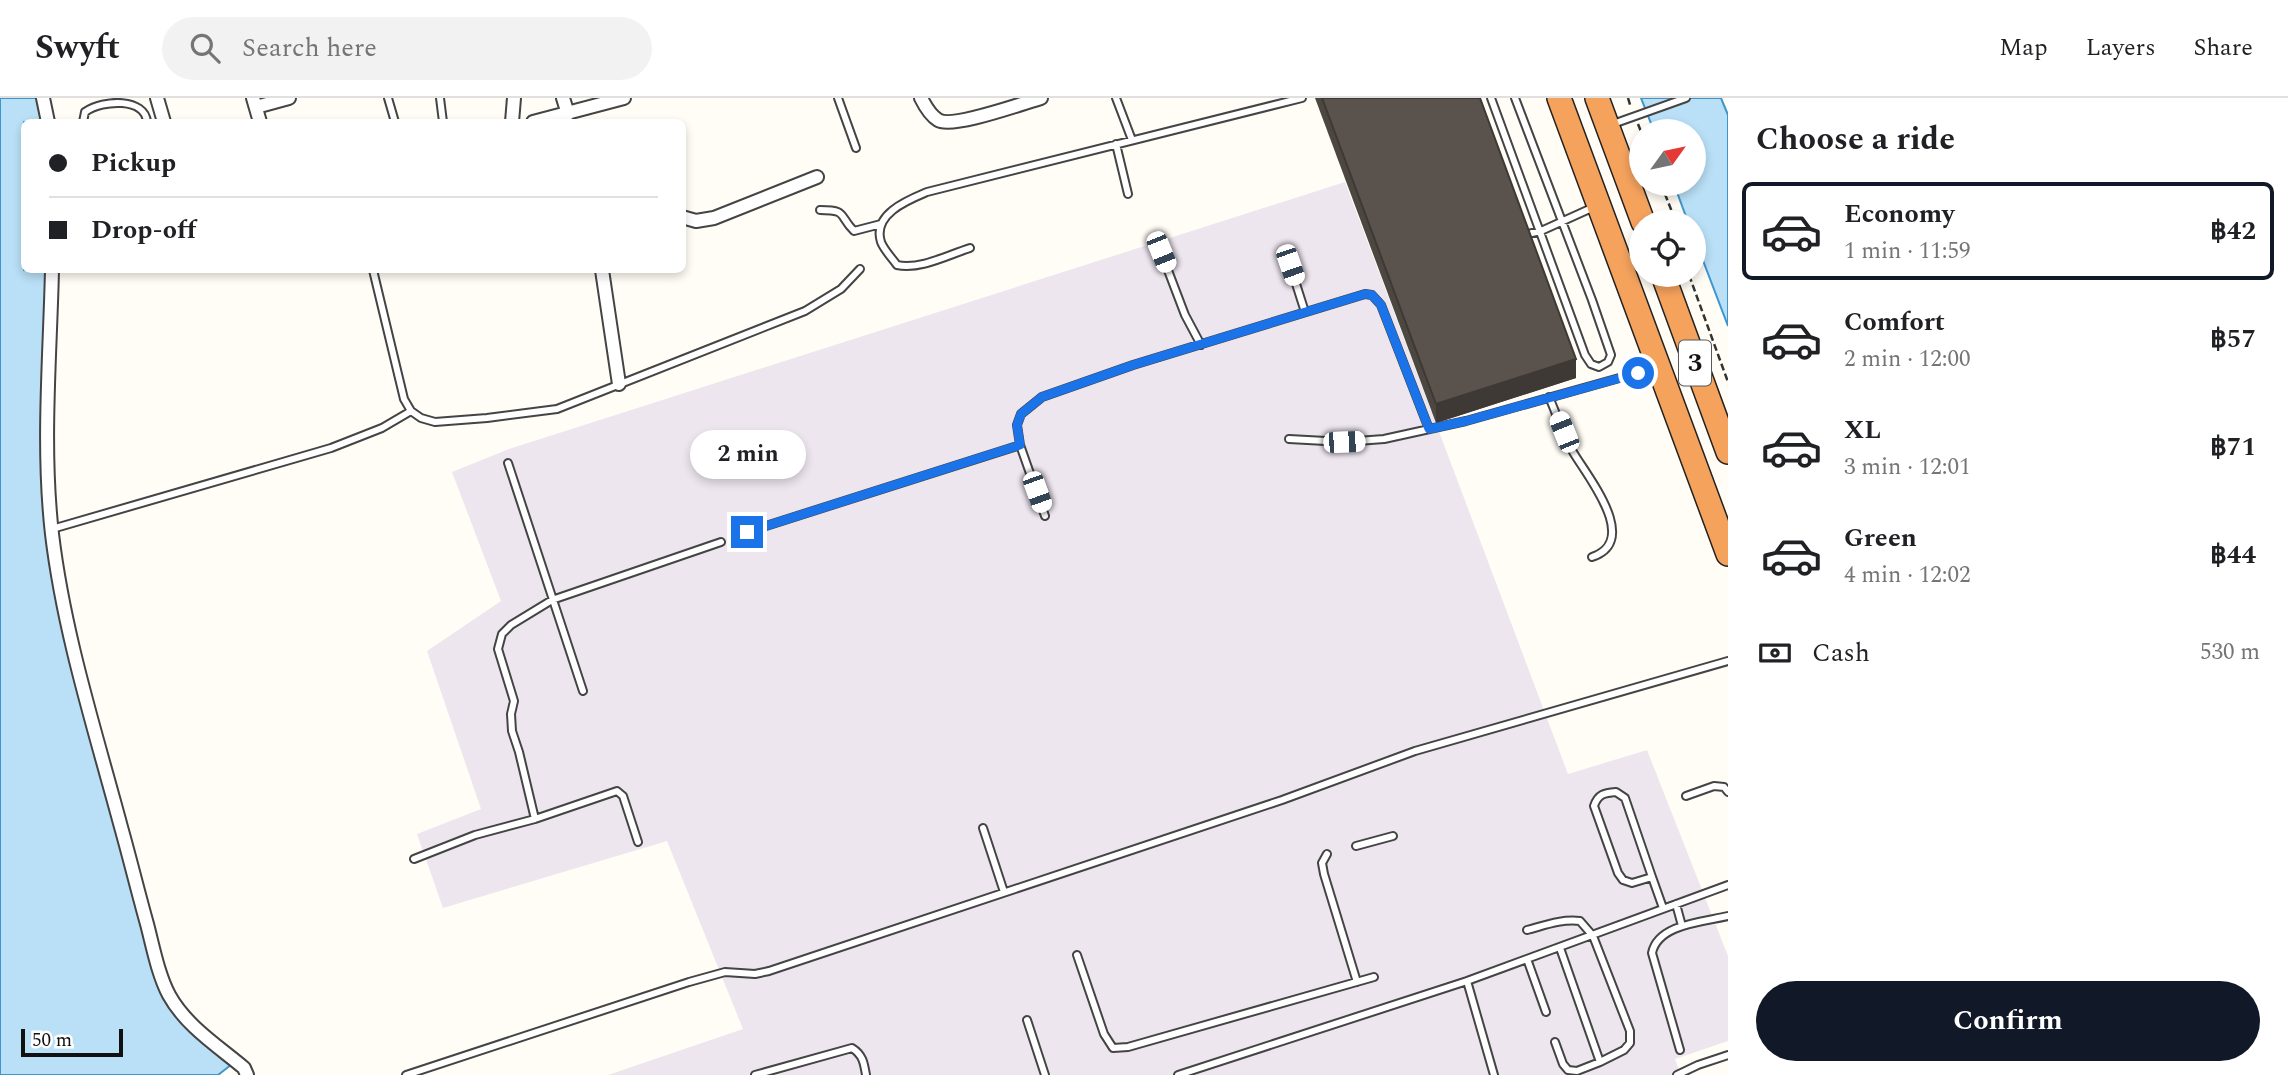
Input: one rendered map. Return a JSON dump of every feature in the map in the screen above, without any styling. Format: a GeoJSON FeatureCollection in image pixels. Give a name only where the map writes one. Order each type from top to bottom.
{"type":"FeatureCollection","features":[{"type":"Feature","properties":{"kind":"highway","name":"3"},"geometry":{"type":"LineString","coordinates":[[1559,98],[1728,554]]}},
{"type":"Feature","properties":{"kind":"highway"},"geometry":{"type":"LineString","coordinates":[[1598,98],[1639,210]]}},
{"type":"Feature","properties":{"kind":"highway","name":"3"},"geometry":{"type":"LineString","coordinates":[[1667,287],[1728,452]]}},
{"type":"Feature","properties":{"kind":"street"},"geometry":{"type":"LineString","coordinates":[[43,98],[47,119]]}},
{"type":"Feature","properties":{"kind":"street"},"geometry":{"type":"LineString","coordinates":[[157,98],[163,119]]}},
{"type":"Feature","properties":{"kind":"street"},"geometry":{"type":"LineString","coordinates":[[255,103],[289,98]]}},
{"type":"Feature","properties":{"kind":"street"},"geometry":{"type":"LineString","coordinates":[[512,119],[514,98]]}},
{"type":"Feature","properties":{"kind":"street"},"geometry":{"type":"LineString","coordinates":[[563,98],[576,116]]}},
{"type":"Feature","properties":{"kind":"street"},"geometry":{"type":"LineString","coordinates":[[554,119],[576,116],[624,98]]}},
{"type":"Feature","properties":{"kind":"street"},"geometry":{"type":"LineString","coordinates":[[921,98],[938,120],[947,123],[1041,98]]}},
{"type":"Feature","properties":{"kind":"street"},"geometry":{"type":"LineString","coordinates":[[686,218],[696,221],[714,218],[817,177]]}},
{"type":"Feature","properties":{"kind":"street"},"geometry":{"type":"LineString","coordinates":[[52,273],[47,419],[48,490],[64,611],[93,730],[154,953],[170,995],[197,1030],[244,1068],[247,1075]]}},
{"type":"Feature","properties":{"kind":"street"},"geometry":{"type":"LineString","coordinates":[[602,273],[619,384]]}},
{"type":"Feature","properties":{"kind":"lane"},"geometry":{"type":"LineString","coordinates":[[84,119],[85,112],[93,106],[107,100],[127,98],[143,109],[147,119]]}},
{"type":"Feature","properties":{"kind":"lane"},"geometry":{"type":"LineString","coordinates":[[388,98],[394,119]]}},
{"type":"Feature","properties":{"kind":"lane"},"geometry":{"type":"LineString","coordinates":[[440,98],[440,119]]}},
{"type":"Feature","properties":{"kind":"lane"},"geometry":{"type":"LineString","coordinates":[[838,98],[856,148]]}},
{"type":"Feature","properties":{"kind":"lane"},"geometry":{"type":"LineString","coordinates":[[1116,98],[1132,140]]}},
{"type":"Feature","properties":{"kind":"lane"},"geometry":{"type":"LineString","coordinates":[[820,210],[842,212],[855,231],[881,224],[905,201],[927,192],[1302,98]]}},
{"type":"Feature","properties":{"kind":"lane"},"geometry":{"type":"LineString","coordinates":[[1491,98],[1586,355],[1591,364],[1599,367],[1608,362],[1611,355],[1515,98]]}},
{"type":"Feature","properties":{"kind":"lane"},"geometry":{"type":"LineString","coordinates":[[1608,126],[1686,98]]}},
{"type":"Feature","properties":{"kind":"lane"},"geometry":{"type":"LineString","coordinates":[[1116,144],[1128,194]]}},
{"type":"Feature","properties":{"kind":"lane"},"geometry":{"type":"LineString","coordinates":[[1517,237],[1541,231],[1599,205]]}},
{"type":"Feature","properties":{"kind":"lane"},"geometry":{"type":"LineString","coordinates":[[881,224],[880,240],[897,265],[917,265],[970,248]]}},
{"type":"Feature","properties":{"kind":"lane"},"geometry":{"type":"LineString","coordinates":[[1161,252],[1185,315],[1201,345]]}},
{"type":"Feature","properties":{"kind":"lane"},"geometry":{"type":"LineString","coordinates":[[1290,265],[1305,312]]}},
{"type":"Feature","properties":{"kind":"lane"},"geometry":{"type":"LineString","coordinates":[[374,273],[404,399],[411,411],[421,418],[435,422],[499,417],[558,408],[805,311],[841,289],[860,269]]}},
{"type":"Feature","properties":{"kind":"lane"},"geometry":{"type":"LineString","coordinates":[[1045,516],[1020,445],[1017,425],[1021,414],[1042,397],[1133,365],[1365,294],[1372,295],[1381,305],[1429,429]]}},
{"type":"Feature","properties":{"kind":"lane"},"geometry":{"type":"LineString","coordinates":[[1289,439],[1366,441],[1429,429],[1660,367]]}},
{"type":"Feature","properties":{"kind":"lane"},"geometry":{"type":"LineString","coordinates":[[1549,397],[1571,450],[1599,491],[1613,528],[1611,542],[1600,554],[1592,557]]}},
{"type":"Feature","properties":{"kind":"lane"},"geometry":{"type":"LineString","coordinates":[[52,529],[331,448],[382,428],[411,411]]}},
{"type":"Feature","properties":{"kind":"lane"},"geometry":{"type":"LineString","coordinates":[[747,532],[1020,445]]}},
{"type":"Feature","properties":{"kind":"lane"},"geometry":{"type":"LineString","coordinates":[[508,463],[583,691]]}},
{"type":"Feature","properties":{"kind":"lane"},"geometry":{"type":"LineString","coordinates":[[535,819],[512,732],[511,714],[514,701],[498,649],[502,634],[511,625],[552,600],[721,542]]}},
{"type":"Feature","properties":{"kind":"lane"},"geometry":{"type":"LineString","coordinates":[[406,1075],[689,982],[725,972],[755,974],[769,971],[1282,800],[1415,751],[1728,661]]}},
{"type":"Feature","properties":{"kind":"lane"},"geometry":{"type":"LineString","coordinates":[[1686,796],[1714,786],[1724,787],[1728,792]]}},
{"type":"Feature","properties":{"kind":"lane"},"geometry":{"type":"LineString","coordinates":[[414,859],[475,835],[535,819],[617,791],[623,796],[638,842]]}},
{"type":"Feature","properties":{"kind":"lane"},"geometry":{"type":"LineString","coordinates":[[1652,877],[1632,883],[1623,880],[1618,873],[1594,806],[1597,798],[1604,793],[1616,792],[1625,797],[1652,877],[1662,908]]}},
{"type":"Feature","properties":{"kind":"lane"},"geometry":{"type":"LineString","coordinates":[[983,828],[1004,892]]}},
{"type":"Feature","properties":{"kind":"lane"},"geometry":{"type":"LineString","coordinates":[[1356,846],[1393,836]]}},
{"type":"Feature","properties":{"kind":"lane"},"geometry":{"type":"LineString","coordinates":[[1327,854],[1322,863],[1324,874],[1357,982]]}},
{"type":"Feature","properties":{"kind":"lane"},"geometry":{"type":"LineString","coordinates":[[1178,1075],[1467,981],[1728,886]]}},
{"type":"Feature","properties":{"kind":"lane"},"geometry":{"type":"LineString","coordinates":[[1676,904],[1682,926]]}},
{"type":"Feature","properties":{"kind":"lane"},"geometry":{"type":"LineString","coordinates":[[1680,1050],[1652,953],[1654,944],[1659,938],[1682,926],[1728,916]]}},
{"type":"Feature","properties":{"kind":"lane"},"geometry":{"type":"LineString","coordinates":[[1527,930],[1562,920],[1580,921],[1593,936],[1630,1031],[1630,1043],[1624,1050],[1577,1072],[1568,1070],[1563,1064],[1555,1042]]}},
{"type":"Feature","properties":{"kind":"lane"},"geometry":{"type":"LineString","coordinates":[[1560,948],[1600,1062]]}},
{"type":"Feature","properties":{"kind":"lane"},"geometry":{"type":"LineString","coordinates":[[1077,955],[1107,1041],[1113,1048],[1128,1047],[1374,977]]}},
{"type":"Feature","properties":{"kind":"lane"},"geometry":{"type":"LineString","coordinates":[[1527,959],[1545,1012]]}},
{"type":"Feature","properties":{"kind":"lane"},"geometry":{"type":"LineString","coordinates":[[1467,981],[1493,1075]]}},
{"type":"Feature","properties":{"kind":"lane"},"geometry":{"type":"LineString","coordinates":[[1027,1020],[1045,1075]]}},
{"type":"Feature","properties":{"kind":"lane"},"geometry":{"type":"LineString","coordinates":[[755,1075],[852,1048],[859,1052],[866,1075]]}},
{"type":"Feature","properties":{"kind":"lane"},"geometry":{"type":"LineString","coordinates":[[1677,1075],[1728,1055]]}},
{"type":"Feature","properties":{"kind":"path"},"geometry":{"type":"LineString","coordinates":[[1693,287],[1728,382]]}},
{"type":"Feature","properties":{"kind":"shaded area"},"geometry":{"type":"Polygon","coordinates":[[[1345,182],[1568,774],[1647,750],[1728,956],[1728,1041],[1675,1059],[1681,1075],[608,1075],[743,1029],[667,841],[443,908],[417,834],[481,809],[427,651],[501,601],[452,472],[509,449],[1345,182]]]}},
{"type":"Feature","properties":{"kind":"water"},"geometry":{"type":"Polygon","coordinates":[[[0,98],[42,98],[47,119],[21,119],[21,273],[51,273],[48,490],[66,618],[170,995],[236,1061],[218,1075],[0,1075],[0,98]]]}},
{"type":"Feature","properties":{"kind":"water"},"geometry":{"type":"Polygon","coordinates":[[[1641,98],[1721,98],[1728,115],[1728,326],[1706,268],[1706,210],[1684,210],[1678,196],[1706,196],[1706,119],[1649,119],[1641,98]]]}},
{"type":"Feature","properties":{"kind":"building"},"geometry":{"type":"Polygon","coordinates":[[[1322,98],[1480,98],[1576,359],[1436,404],[1322,98]]]}},
{"type":"Feature","properties":{"kind":"route"},"geometry":{"type":"LineString","coordinates":[[747,532],[1020,445],[1017,425],[1021,414],[1042,397],[1133,365],[1365,294],[1372,295],[1381,305],[1429,429],[1638,373]]}}]}
